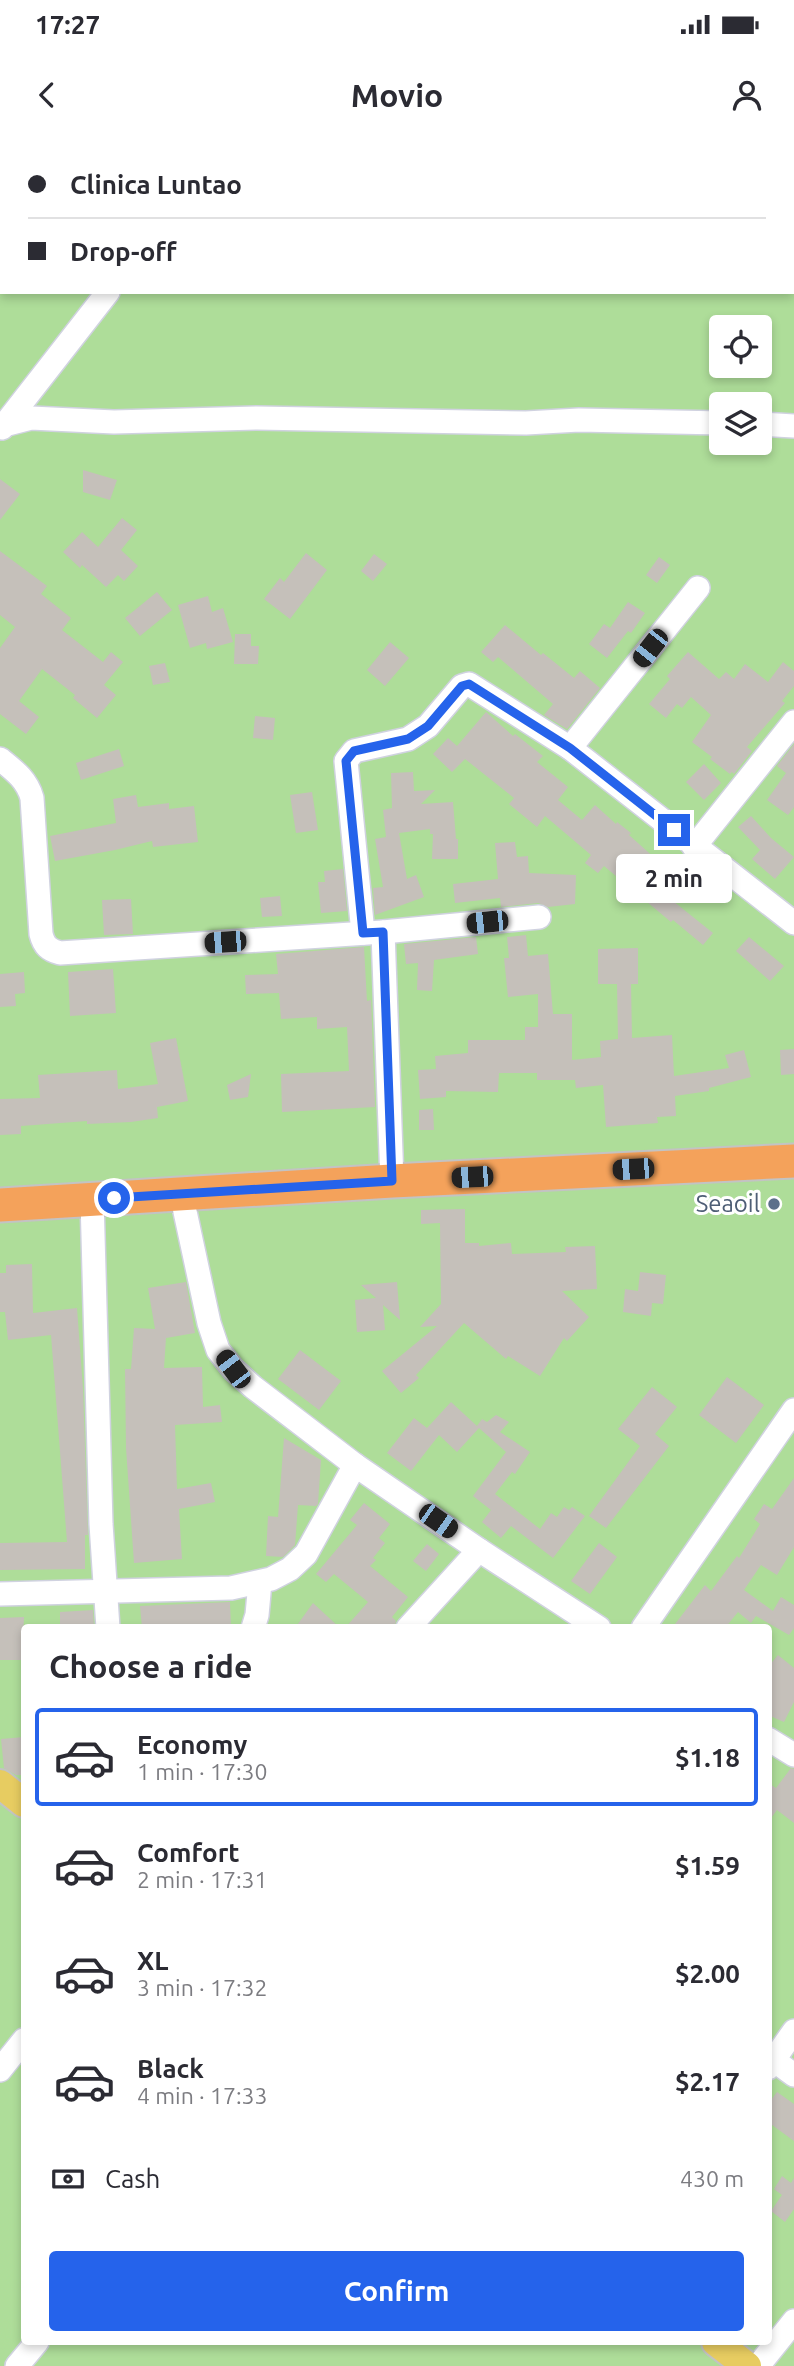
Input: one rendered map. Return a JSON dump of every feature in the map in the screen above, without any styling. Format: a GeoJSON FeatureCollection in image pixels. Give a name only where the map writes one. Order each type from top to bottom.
{"type":"FeatureCollection","features":[{"type":"Feature","properties":{"kind":"highway"},"geometry":{"type":"LineString","coordinates":[[0,1205],[392,1181],[794,1161]]}},
{"type":"Feature","properties":{"kind":"main road"},"geometry":{"type":"LineString","coordinates":[[0,1784],[21,1800]]}},
{"type":"Feature","properties":{"kind":"main road"},"geometry":{"type":"LineString","coordinates":[[720,2345],[747,2366]]}},
{"type":"Feature","properties":{"kind":"street"},"geometry":{"type":"LineString","coordinates":[[1,428],[106,294]]}},
{"type":"Feature","properties":{"kind":"street"},"geometry":{"type":"LineString","coordinates":[[1,428],[31,418],[114,422],[257,418],[526,423],[579,420],[709,423]]}},
{"type":"Feature","properties":{"kind":"street"},"geometry":{"type":"LineString","coordinates":[[772,425],[794,426]]}},
{"type":"Feature","properties":{"kind":"street"},"geometry":{"type":"LineString","coordinates":[[570,748],[698,588]]}},
{"type":"Feature","properties":{"kind":"street"},"geometry":{"type":"LineString","coordinates":[[392,1181],[373,933],[346,761],[349,755],[364,748],[408,739],[428,726],[462,686],[469,684],[570,748],[794,923]]}},
{"type":"Feature","properties":{"kind":"street"},"geometry":{"type":"LineString","coordinates":[[694,847],[794,722]]}},
{"type":"Feature","properties":{"kind":"street"},"geometry":{"type":"LineString","coordinates":[[0,759],[22,778],[32,798],[41,934],[50,951],[60,953],[373,933],[539,917]]}},
{"type":"Feature","properties":{"kind":"street"},"geometry":{"type":"LineString","coordinates":[[181,1193],[209,1323],[218,1350],[233,1369],[355,1465],[593,1624]]}},
{"type":"Feature","properties":{"kind":"street"},"geometry":{"type":"LineString","coordinates":[[92,1199],[101,1511],[108,1624]]}},
{"type":"Feature","properties":{"kind":"street"},"geometry":{"type":"LineString","coordinates":[[646,1624],[794,1410]]}},
{"type":"Feature","properties":{"kind":"street"},"geometry":{"type":"LineString","coordinates":[[0,1594],[231,1588],[271,1579],[290,1569],[306,1554],[355,1465]]}},
{"type":"Feature","properties":{"kind":"street"},"geometry":{"type":"LineString","coordinates":[[412,1624],[479,1550]]}},
{"type":"Feature","properties":{"kind":"street"},"geometry":{"type":"LineString","coordinates":[[254,1624],[260,1582]]}},
{"type":"Feature","properties":{"kind":"street"},"geometry":{"type":"LineString","coordinates":[[772,1741],[794,1755]]}},
{"type":"Feature","properties":{"kind":"street"},"geometry":{"type":"LineString","coordinates":[[772,2058],[794,2031]]}},
{"type":"Feature","properties":{"kind":"street"},"geometry":{"type":"LineString","coordinates":[[0,2070],[21,2044]]}},
{"type":"Feature","properties":{"kind":"street"},"geometry":{"type":"LineString","coordinates":[[772,2062],[794,2076]]}},
{"type":"Feature","properties":{"kind":"street"},"geometry":{"type":"LineString","coordinates":[[758,2366],[794,2321]]}},
{"type":"Feature","properties":{"kind":"street"},"geometry":{"type":"LineString","coordinates":[[17,2366],[34,2345]]}},
{"type":"Feature","properties":{"kind":"green space"},"geometry":{"type":"Polygon","coordinates":[[[0,294],[794,294],[794,2366],[0,2366],[0,294]]]}},
{"type":"Feature","properties":{"kind":"building"},"geometry":{"type":"Polygon","coordinates":[[[83,470],[117,480],[110,500],[83,492],[83,470]]]}},
{"type":"Feature","properties":{"kind":"building"},"geometry":{"type":"Polygon","coordinates":[[[0,479],[20,494],[0,520],[0,479]]]}},
{"type":"Feature","properties":{"kind":"building"},"geometry":{"type":"Polygon","coordinates":[[[122,518],[137,530],[121,550],[138,566],[124,581],[118,575],[106,587],[63,552],[82,532],[98,547],[122,518]]]}},
{"type":"Feature","properties":{"kind":"building"},"geometry":{"type":"Polygon","coordinates":[[[0,551],[47,586],[41,594],[71,618],[62,630],[103,662],[111,652],[123,662],[104,685],[116,695],[97,718],[73,698],[75,695],[42,669],[19,701],[39,717],[26,734],[0,714],[0,648],[15,627],[0,615],[0,551]]]}},
{"type":"Feature","properties":{"kind":"building"},"geometry":{"type":"Polygon","coordinates":[[[306,553],[327,570],[290,619],[264,599],[280,578],[284,582],[306,553]]]}},
{"type":"Feature","properties":{"kind":"building"},"geometry":{"type":"Polygon","coordinates":[[[374,554],[387,564],[373,581],[361,571],[374,554]]]}},
{"type":"Feature","properties":{"kind":"building"},"geometry":{"type":"Polygon","coordinates":[[[659,557],[670,565],[657,583],[646,575],[659,557]]]}},
{"type":"Feature","properties":{"kind":"building"},"geometry":{"type":"Polygon","coordinates":[[[157,592],[172,610],[140,636],[125,618],[157,592]]]}},
{"type":"Feature","properties":{"kind":"building"},"geometry":{"type":"Polygon","coordinates":[[[208,596],[212,612],[223,608],[233,642],[207,649],[206,643],[190,648],[178,605],[208,596]]]}},
{"type":"Feature","properties":{"kind":"building"},"geometry":{"type":"Polygon","coordinates":[[[628,602],[645,613],[631,633],[628,631],[607,658],[589,644],[604,624],[610,628],[628,602]]]}},
{"type":"Feature","properties":{"kind":"building"},"geometry":{"type":"Polygon","coordinates":[[[505,625],[574,678],[580,671],[600,688],[567,729],[544,715],[553,704],[498,657],[493,662],[481,652],[505,625]]]}},
{"type":"Feature","properties":{"kind":"building"},"geometry":{"type":"Polygon","coordinates":[[[235,634],[251,634],[251,646],[259,646],[258,664],[234,664],[235,634]]]}},
{"type":"Feature","properties":{"kind":"building"},"geometry":{"type":"Polygon","coordinates":[[[390,642],[409,658],[385,686],[367,670],[390,642]]]}},
{"type":"Feature","properties":{"kind":"building"},"geometry":{"type":"Polygon","coordinates":[[[688,652],[719,679],[726,672],[734,679],[745,664],[768,682],[783,662],[794,671],[794,686],[782,701],[785,703],[747,747],[752,751],[734,774],[730,774],[710,759],[712,757],[692,742],[711,715],[691,697],[682,708],[677,704],[666,718],[649,704],[670,679],[667,676],[688,652]]]}},
{"type":"Feature","properties":{"kind":"building"},"geometry":{"type":"Polygon","coordinates":[[[165,663],[170,682],[153,685],[149,666],[165,663]]]}},
{"type":"Feature","properties":{"kind":"building"},"geometry":{"type":"Polygon","coordinates":[[[486,712],[513,736],[515,734],[543,756],[537,762],[568,787],[558,800],[582,820],[595,805],[616,824],[617,822],[631,833],[629,835],[686,886],[673,901],[713,933],[703,945],[604,866],[598,873],[585,863],[591,855],[545,816],[537,827],[509,804],[514,798],[465,759],[452,772],[433,754],[448,738],[457,746],[486,712]]]}},
{"type":"Feature","properties":{"kind":"building"},"geometry":{"type":"Polygon","coordinates":[[[255,716],[275,718],[273,740],[253,738],[255,716]]]}},
{"type":"Feature","properties":{"kind":"building"},"geometry":{"type":"Polygon","coordinates":[[[794,744],[794,807],[788,815],[767,800],[786,773],[777,766],[794,744]]]}},
{"type":"Feature","properties":{"kind":"building"},"geometry":{"type":"Polygon","coordinates":[[[119,749],[124,766],[81,780],[76,763],[119,749]]]}},
{"type":"Feature","properties":{"kind":"building"},"geometry":{"type":"Polygon","coordinates":[[[704,764],[721,783],[704,800],[686,782],[704,764]]]}},
{"type":"Feature","properties":{"kind":"building"},"geometry":{"type":"Polygon","coordinates":[[[413,772],[414,791],[435,790],[421,804],[453,802],[458,859],[432,859],[433,834],[430,834],[430,829],[399,833],[407,879],[416,875],[424,897],[375,915],[373,888],[383,887],[375,839],[386,837],[383,810],[392,808],[391,773],[413,772]]]}},
{"type":"Feature","properties":{"kind":"building"},"geometry":{"type":"Polygon","coordinates":[[[312,792],[318,830],[296,833],[290,795],[312,792]]]}},
{"type":"Feature","properties":{"kind":"building"},"geometry":{"type":"Polygon","coordinates":[[[136,795],[138,807],[169,803],[169,809],[194,806],[198,842],[153,847],[152,841],[55,861],[50,836],[116,823],[113,799],[136,795]]]}},
{"type":"Feature","properties":{"kind":"building"},"geometry":{"type":"Polygon","coordinates":[[[751,816],[771,838],[794,857],[775,879],[752,859],[760,850],[738,827],[751,816]]]}},
{"type":"Feature","properties":{"kind":"building"},"geometry":{"type":"Polygon","coordinates":[[[515,842],[517,857],[528,856],[529,873],[576,875],[575,904],[548,907],[538,903],[501,907],[500,898],[455,903],[453,884],[498,879],[495,843],[515,842]]]}},
{"type":"Feature","properties":{"kind":"building"},"geometry":{"type":"Polygon","coordinates":[[[343,869],[347,911],[321,913],[318,882],[325,882],[324,871],[343,869]]]}},
{"type":"Feature","properties":{"kind":"building"},"geometry":{"type":"Polygon","coordinates":[[[280,896],[282,916],[262,917],[260,898],[280,896]]]}},
{"type":"Feature","properties":{"kind":"building"},"geometry":{"type":"Polygon","coordinates":[[[131,899],[133,934],[104,935],[102,900],[131,899]]]}},
{"type":"Feature","properties":{"kind":"building"},"geometry":{"type":"Polygon","coordinates":[[[526,935],[528,956],[548,954],[553,1014],[572,1014],[572,1060],[601,1057],[600,1041],[618,1039],[617,984],[598,984],[598,949],[638,948],[638,984],[631,984],[632,1038],[672,1035],[674,1076],[729,1068],[725,1055],[744,1050],[751,1077],[709,1088],[709,1091],[675,1096],[676,1116],[657,1117],[658,1123],[606,1127],[603,1085],[576,1088],[575,1080],[537,1080],[537,1073],[499,1073],[498,1092],[446,1091],[446,1097],[420,1099],[418,1070],[436,1069],[435,1056],[468,1053],[468,1040],[525,1040],[525,1027],[538,1027],[538,994],[508,997],[504,958],[509,958],[507,937],[526,935]]]}},
{"type":"Feature","properties":{"kind":"building"},"geometry":{"type":"Polygon","coordinates":[[[476,937],[478,954],[434,960],[432,991],[417,990],[418,963],[406,964],[404,944],[476,937]]]}},
{"type":"Feature","properties":{"kind":"building"},"geometry":{"type":"Polygon","coordinates":[[[749,937],[784,966],[770,981],[736,951],[749,937]]]}},
{"type":"Feature","properties":{"kind":"building"},"geometry":{"type":"Polygon","coordinates":[[[364,947],[367,1001],[371,1000],[375,1107],[282,1112],[281,1074],[349,1071],[347,1027],[317,1029],[317,1017],[281,1019],[279,993],[246,994],[245,975],[278,974],[276,954],[364,947]]]}},
{"type":"Feature","properties":{"kind":"building"},"geometry":{"type":"Polygon","coordinates":[[[113,969],[116,1013],[70,1016],[68,972],[113,969]]]}},
{"type":"Feature","properties":{"kind":"building"},"geometry":{"type":"Polygon","coordinates":[[[24,972],[25,993],[15,994],[16,1006],[0,1007],[0,974],[24,972]]]}},
{"type":"Feature","properties":{"kind":"building"},"geometry":{"type":"Polygon","coordinates":[[[176,1038],[188,1101],[157,1107],[158,1118],[131,1122],[87,1124],[87,1121],[21,1126],[21,1134],[0,1135],[0,1099],[40,1098],[38,1075],[117,1070],[118,1089],[158,1084],[150,1043],[176,1038]]]}},
{"type":"Feature","properties":{"kind":"building"},"geometry":{"type":"Polygon","coordinates":[[[794,1049],[794,1074],[781,1075],[780,1050],[794,1049]]]}},
{"type":"Feature","properties":{"kind":"building"},"geometry":{"type":"Polygon","coordinates":[[[251,1074],[248,1097],[230,1100],[227,1085],[251,1074]]]}},
{"type":"Feature","properties":{"kind":"building"},"geometry":{"type":"Polygon","coordinates":[[[433,1109],[434,1130],[419,1130],[419,1110],[433,1109]]]}},
{"type":"Feature","properties":{"kind":"building"},"geometry":{"type":"Polygon","coordinates":[[[465,1209],[465,1243],[479,1243],[479,1246],[511,1243],[512,1254],[566,1252],[565,1247],[595,1246],[597,1289],[562,1291],[589,1317],[567,1341],[564,1338],[540,1376],[508,1356],[506,1359],[464,1323],[416,1375],[419,1378],[401,1393],[382,1371],[437,1326],[420,1327],[441,1304],[440,1223],[421,1224],[421,1210],[465,1209]]]}},
{"type":"Feature","properties":{"kind":"building"},"geometry":{"type":"Polygon","coordinates":[[[32,1264],[33,1313],[77,1308],[88,1535],[85,1535],[85,1569],[0,1570],[0,1543],[67,1542],[51,1335],[8,1340],[5,1312],[0,1312],[0,1273],[6,1273],[6,1265],[32,1264]]]}},
{"type":"Feature","properties":{"kind":"building"},"geometry":{"type":"Polygon","coordinates":[[[640,1272],[666,1275],[663,1304],[652,1303],[651,1316],[623,1312],[625,1289],[638,1291],[640,1272]]]}},
{"type":"Feature","properties":{"kind":"building"},"geometry":{"type":"Polygon","coordinates":[[[186,1282],[195,1333],[166,1338],[164,1368],[202,1367],[203,1407],[220,1405],[222,1422],[175,1425],[177,1489],[211,1483],[215,1502],[179,1509],[182,1559],[134,1563],[126,1448],[125,1369],[131,1369],[134,1328],[155,1329],[148,1288],[186,1282]]]}},
{"type":"Feature","properties":{"kind":"building"},"geometry":{"type":"Polygon","coordinates":[[[397,1282],[400,1320],[383,1305],[385,1330],[357,1332],[355,1300],[376,1298],[361,1285],[397,1282]]]}},
{"type":"Feature","properties":{"kind":"building"},"geometry":{"type":"Polygon","coordinates":[[[300,1350],[341,1381],[319,1410],[278,1379],[300,1350]]]}},
{"type":"Feature","properties":{"kind":"building"},"geometry":{"type":"Polygon","coordinates":[[[727,1377],[764,1405],[736,1443],[699,1415],[727,1377]]]}},
{"type":"Feature","properties":{"kind":"building"},"geometry":{"type":"Polygon","coordinates":[[[652,1387],[677,1407],[655,1434],[669,1446],[606,1528],[589,1516],[640,1446],[618,1429],[652,1387]]]}},
{"type":"Feature","properties":{"kind":"building"},"geometry":{"type":"Polygon","coordinates":[[[451,1402],[477,1426],[482,1419],[487,1422],[496,1415],[509,1422],[500,1432],[530,1452],[515,1474],[512,1472],[495,1494],[540,1529],[551,1513],[557,1517],[564,1507],[569,1510],[572,1507],[585,1516],[553,1558],[511,1526],[501,1538],[482,1522],[491,1510],[473,1496],[506,1452],[479,1428],[457,1452],[439,1435],[411,1471],[387,1453],[414,1418],[427,1428],[451,1402]]]}},
{"type":"Feature","properties":{"kind":"building"},"geometry":{"type":"Polygon","coordinates":[[[284,1438],[321,1460],[318,1504],[298,1505],[295,1545],[283,1557],[266,1556],[268,1516],[278,1517],[284,1438]]]}},
{"type":"Feature","properties":{"kind":"building"},"geometry":{"type":"Polygon","coordinates":[[[794,1478],[794,1547],[777,1575],[761,1565],[744,1590],[773,1611],[781,1597],[794,1605],[794,1628],[789,1635],[756,1616],[751,1623],[738,1612],[728,1624],[675,1624],[705,1585],[711,1591],[737,1556],[739,1558],[760,1524],[754,1519],[764,1504],[772,1509],[794,1478]]]}},
{"type":"Feature","properties":{"kind":"building"},"geometry":{"type":"Polygon","coordinates":[[[364,1503],[390,1524],[379,1538],[385,1543],[370,1566],[408,1597],[392,1617],[395,1624],[349,1624],[368,1602],[334,1574],[326,1582],[316,1574],[357,1525],[350,1520],[364,1503]]]}},
{"type":"Feature","properties":{"kind":"building"},"geometry":{"type":"Polygon","coordinates":[[[599,1543],[617,1557],[590,1594],[571,1581],[599,1543]]]}},
{"type":"Feature","properties":{"kind":"building"},"geometry":{"type":"Polygon","coordinates":[[[427,1544],[439,1554],[426,1571],[413,1561],[427,1544]]]}},
{"type":"Feature","properties":{"kind":"building"},"geometry":{"type":"Polygon","coordinates":[[[230,1602],[231,1624],[142,1624],[140,1606],[230,1602]]]}},
{"type":"Feature","properties":{"kind":"building"},"geometry":{"type":"Polygon","coordinates":[[[313,1603],[336,1624],[298,1624],[313,1603]]]}},
{"type":"Feature","properties":{"kind":"building"},"geometry":{"type":"Polygon","coordinates":[[[93,1610],[94,1624],[60,1624],[60,1612],[93,1610]]]}},
{"type":"Feature","properties":{"kind":"building"},"geometry":{"type":"Polygon","coordinates":[[[24,1617],[24,1624],[21,1624],[21,1660],[0,1660],[0,1618],[24,1617]]]}},
{"type":"Feature","properties":{"kind":"building"},"geometry":{"type":"Polygon","coordinates":[[[778,1655],[794,1668],[794,1702],[784,1722],[772,1717],[772,1662],[778,1655]]]}},
{"type":"Feature","properties":{"kind":"building"},"geometry":{"type":"Polygon","coordinates":[[[21,1737],[21,1775],[4,1768],[1,1739],[21,1737]]]}},
{"type":"Feature","properties":{"kind":"building"},"geometry":{"type":"Polygon","coordinates":[[[791,1768],[794,1769],[794,1823],[777,1810],[772,1817],[772,1786],[776,1788],[791,1768]]]}},
{"type":"Feature","properties":{"kind":"building"},"geometry":{"type":"Polygon","coordinates":[[[777,2092],[794,2104],[794,2141],[772,2125],[772,2099],[777,2092]]]}},
{"type":"Feature","properties":{"kind":"building"},"geometry":{"type":"Polygon","coordinates":[[[782,2176],[791,2183],[794,2178],[794,2209],[785,2222],[772,2212],[782,2195],[774,2189],[782,2176]]]}},
{"type":"Feature","properties":{"kind":"place","name":"Seaoil"},"geometry":{"type":"Point","coordinates":[774,1204]}},
{"type":"Feature","properties":{"kind":"route"},"geometry":{"type":"LineString","coordinates":[[114,1198],[392,1181],[383,932],[363,933],[346,761],[354,751],[408,739],[428,726],[455,693],[462,686],[469,684],[570,748],[674,830]]}}]}
